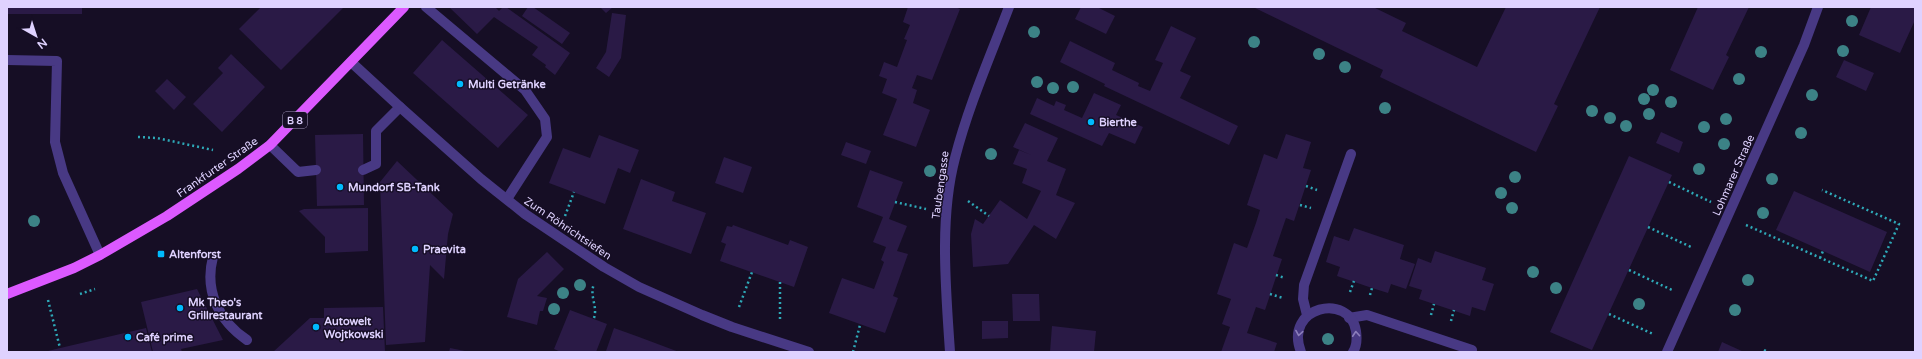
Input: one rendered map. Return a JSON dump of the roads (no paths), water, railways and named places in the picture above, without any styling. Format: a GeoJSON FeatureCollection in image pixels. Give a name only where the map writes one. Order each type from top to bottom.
{"type":"FeatureCollection","features":[{"type":"Feature","properties":{"kind":"main road","name":"Frankfurter Straße"},"geometry":{"type":"LineString","coordinates":[[7,294],[74,268],[100,255],[171,214],[270,144],[404,7]]}},
{"type":"Feature","properties":{"kind":"street"},"geometry":{"type":"LineString","coordinates":[[426,7],[524,90],[545,119],[547,137],[507,199]]}},
{"type":"Feature","properties":{"kind":"street","name":"Taubengasse"},"geometry":{"type":"LineString","coordinates":[[950,352],[945,255],[947,214],[954,160],[963,129],[1009,7]]}},
{"type":"Feature","properties":{"kind":"street","name":"Lohmarer Straße"},"geometry":{"type":"LineString","coordinates":[[1667,352],[1801,52],[1818,7]]}},
{"type":"Feature","properties":{"kind":"street"},"geometry":{"type":"LineString","coordinates":[[7,60],[57,61],[56,142],[63,173],[100,255]]}},
{"type":"Feature","properties":{"kind":"street","name":"Zum Röhrichtsiefen"},"geometry":{"type":"LineString","coordinates":[[351,62],[400,107],[507,199],[604,267],[638,287],[732,327],[809,352]]}},
{"type":"Feature","properties":{"kind":"street"},"geometry":{"type":"LineString","coordinates":[[363,170],[376,164],[376,131],[400,107]]}},
{"type":"Feature","properties":{"kind":"street"},"geometry":{"type":"LineString","coordinates":[[270,144],[298,172],[316,170]]}},
{"type":"Feature","properties":{"kind":"street"},"geometry":{"type":"LineString","coordinates":[[1307,315],[1303,299],[1304,285],[1351,154]]}},
{"type":"Feature","properties":{"kind":"street"},"geometry":{"type":"LineString","coordinates":[[213,257],[209,280],[215,302],[226,322],[247,340]]}},
{"type":"Feature","properties":{"kind":"street"},"geometry":{"type":"LineString","coordinates":[[1301,352],[1298,343],[1298,333],[1301,324],[1307,315],[1315,310],[1324,308],[1343,312],[1349,318],[1355,328],[1357,338],[1353,352]]}},
{"type":"Feature","properties":{"kind":"street"},"geometry":{"type":"LineString","coordinates":[[1349,318],[1367,315],[1472,350]]}},
{"type":"Feature","properties":{"kind":"place","name":"Multi Getränke"},"geometry":{"type":"Point","coordinates":[460,84]}},
{"type":"Feature","properties":{"kind":"place","name":"Bierthe"},"geometry":{"type":"Point","coordinates":[1091,122]}},
{"type":"Feature","properties":{"kind":"place","name":"Mundorf SB-Tank"},"geometry":{"type":"Point","coordinates":[340,187]}},
{"type":"Feature","properties":{"kind":"place","name":"Praevita"},"geometry":{"type":"Point","coordinates":[415,249]}},
{"type":"Feature","properties":{"kind":"place","name":"Altenforst"},"geometry":{"type":"Point","coordinates":[161,254]}},
{"type":"Feature","properties":{"kind":"place","name":"Mk Theo's Grillrestaurant"},"geometry":{"type":"Point","coordinates":[180,308]}},
{"type":"Feature","properties":{"kind":"place","name":"Autowelt Wojtkowski"},"geometry":{"type":"Point","coordinates":[316,327]}},
{"type":"Feature","properties":{"kind":"place","name":"Café prime"},"geometry":{"type":"Point","coordinates":[128,337]}}]}
